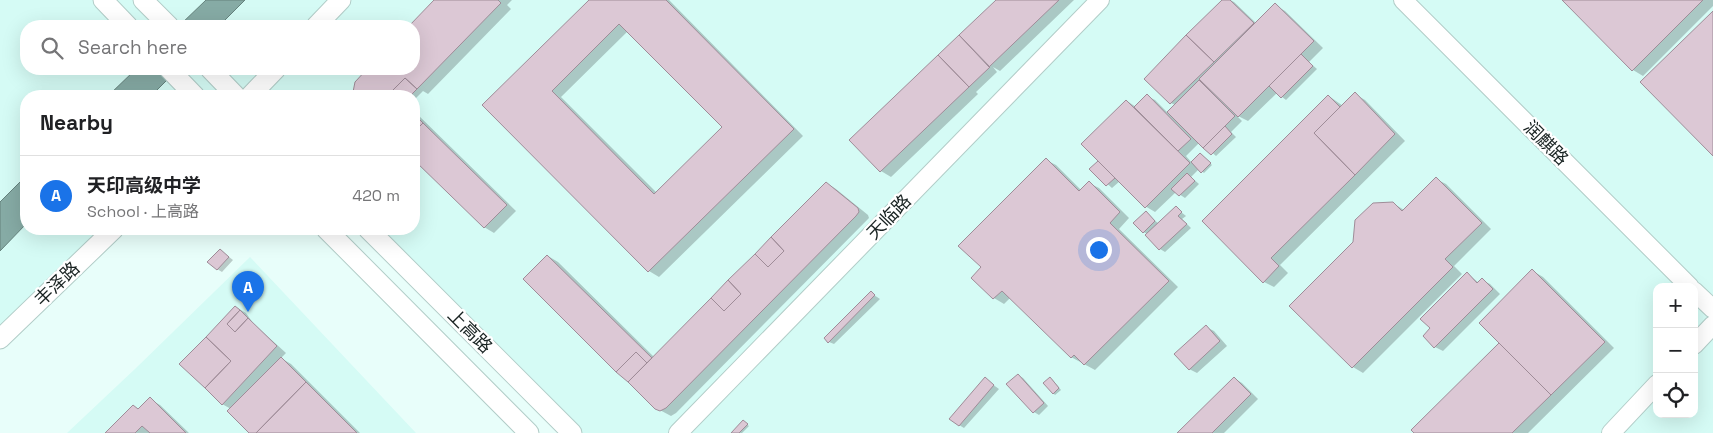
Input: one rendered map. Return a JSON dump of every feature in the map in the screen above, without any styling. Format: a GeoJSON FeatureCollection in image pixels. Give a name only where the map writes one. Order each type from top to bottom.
{"type":"FeatureCollection","features":[{"type":"Feature","properties":{"kind":"main road"},"geometry":{"type":"LineString","coordinates":[[103,0],[122,20]]}},
{"type":"Feature","properties":{"kind":"main road"},"geometry":{"type":"LineString","coordinates":[[143,0],[162,20]]}},
{"type":"Feature","properties":{"kind":"main road"},"geometry":{"type":"LineString","coordinates":[[322,20],[341,0]]}},
{"type":"Feature","properties":{"kind":"main road"},"geometry":{"type":"LineString","coordinates":[[175,75],[189,90]]}},
{"type":"Feature","properties":{"kind":"main road"},"geometry":{"type":"LineString","coordinates":[[216,75],[230,90]]}},
{"type":"Feature","properties":{"kind":"main road"},"geometry":{"type":"LineString","coordinates":[[256,90],[270,75]]}},
{"type":"Feature","properties":{"kind":"main road","name":"丰泽路"},"geometry":{"type":"LineString","coordinates":[[0,339],[108,235]]}},
{"type":"Feature","properties":{"kind":"main road","name":"上高路"},"geometry":{"type":"LineString","coordinates":[[332,235],[529,433]]}},
{"type":"Feature","properties":{"kind":"main road","name":"上高路"},"geometry":{"type":"LineString","coordinates":[[374,235],[572,433]]}},
{"type":"Feature","properties":{"kind":"street","name":"天临路"},"geometry":{"type":"LineString","coordinates":[[678,433],[1100,0]]}},
{"type":"Feature","properties":{"kind":"street","name":"润麒路"},"geometry":{"type":"LineString","coordinates":[[1403,0],[1686,283]]}},
{"type":"Feature","properties":{"kind":"street"},"geometry":{"type":"LineString","coordinates":[[1698,295],[1713,310]]}},
{"type":"Feature","properties":{"kind":"street"},"geometry":{"type":"LineString","coordinates":[[1698,341],[1713,325]]}},
{"type":"Feature","properties":{"kind":"street"},"geometry":{"type":"LineString","coordinates":[[1611,433],[1653,388]]}},
{"type":"Feature","properties":{"kind":"shaded area"},"geometry":{"type":"Polygon","coordinates":[[[0,0],[1713,0],[1713,433],[572,433],[374,235],[420,235],[420,90],[20,90],[20,235],[107,235],[0,338],[0,0]]]}},
{"type":"Feature","properties":{"kind":"shaded area"},"geometry":{"type":"Polygon","coordinates":[[[206,0],[245,0],[225,20],[185,20],[206,0]]]}},
{"type":"Feature","properties":{"kind":"shaded area"},"geometry":{"type":"Polygon","coordinates":[[[130,75],[172,75],[157,90],[114,90],[130,75]]]}},
{"type":"Feature","properties":{"kind":"shaded area"},"geometry":{"type":"Polygon","coordinates":[[[20,182],[20,230],[0,251],[0,202],[20,182]]]}},
{"type":"Feature","properties":{"kind":"shaded area"},"geometry":{"type":"Polygon","coordinates":[[[250,257],[416,433],[67,433],[136,368],[250,257]]]}},
{"type":"Feature","properties":{"kind":"building"},"geometry":{"type":"Polygon","coordinates":[[[434,0],[498,0],[501,3],[417,89],[405,78],[393,90],[353,90],[355,82],[361,75],[420,75],[420,20],[415,20],[434,0]]]}},
{"type":"Feature","properties":{"kind":"building"},"geometry":{"type":"Polygon","coordinates":[[[589,0],[666,0],[794,129],[648,272],[482,105],[589,0]],[[619,24],[552,91],[654,194],[722,127],[619,24]]]}},
{"type":"Feature","properties":{"kind":"building"},"geometry":{"type":"Polygon","coordinates":[[[996,0],[1059,0],[989,67],[959,35],[996,0]]]}},
{"type":"Feature","properties":{"kind":"building"},"geometry":{"type":"Polygon","coordinates":[[[1222,0],[1230,0],[1254,23],[1214,62],[1186,35],[1222,0]]]}},
{"type":"Feature","properties":{"kind":"building"},"geometry":{"type":"Polygon","coordinates":[[[1562,0],[1703,0],[1632,71],[1562,0]]]}},
{"type":"Feature","properties":{"kind":"building"},"geometry":{"type":"Polygon","coordinates":[[[1275,3],[1314,41],[1238,117],[1199,79],[1275,3]]]}},
{"type":"Feature","properties":{"kind":"building"},"geometry":{"type":"Polygon","coordinates":[[[1713,11],[1713,156],[1640,82],[1713,11]]]}},
{"type":"Feature","properties":{"kind":"building"},"geometry":{"type":"Polygon","coordinates":[[[959,35],[990,67],[969,87],[938,55],[959,35]]]}},
{"type":"Feature","properties":{"kind":"building"},"geometry":{"type":"Polygon","coordinates":[[[1186,35],[1214,62],[1170,104],[1144,79],[1186,35]]]}},
{"type":"Feature","properties":{"kind":"building"},"geometry":{"type":"Polygon","coordinates":[[[1301,54],[1313,66],[1281,98],[1269,86],[1301,54]]]}},
{"type":"Feature","properties":{"kind":"building"},"geometry":{"type":"Polygon","coordinates":[[[938,55],[969,87],[880,172],[849,140],[938,55]]]}},
{"type":"Feature","properties":{"kind":"building"},"geometry":{"type":"Polygon","coordinates":[[[405,78],[417,89],[416,90],[393,90],[405,78]]]}},
{"type":"Feature","properties":{"kind":"building"},"geometry":{"type":"Polygon","coordinates":[[[1199,80],[1235,116],[1203,148],[1167,112],[1199,80]]]}},
{"type":"Feature","properties":{"kind":"building"},"geometry":{"type":"Polygon","coordinates":[[[1355,92],[1395,134],[1355,175],[1314,133],[1355,92]]]}},
{"type":"Feature","properties":{"kind":"building"},"geometry":{"type":"Polygon","coordinates":[[[1147,94],[1191,139],[1178,151],[1134,107],[1147,94]]]}},
{"type":"Feature","properties":{"kind":"building"},"geometry":{"type":"Polygon","coordinates":[[[1328,95],[1340,107],[1314,133],[1355,175],[1271,258],[1279,266],[1263,283],[1202,221],[1328,95]]]}},
{"type":"Feature","properties":{"kind":"building"},"geometry":{"type":"Polygon","coordinates":[[[1126,100],[1190,163],[1145,208],[1081,144],[1126,100]]]}},
{"type":"Feature","properties":{"kind":"building"},"geometry":{"type":"Polygon","coordinates":[[[423,123],[507,205],[484,228],[420,166],[420,126],[423,123]]]}},
{"type":"Feature","properties":{"kind":"building"},"geometry":{"type":"Polygon","coordinates":[[[1225,126],[1232,134],[1211,155],[1203,148],[1225,126]]]}},
{"type":"Feature","properties":{"kind":"building"},"geometry":{"type":"Polygon","coordinates":[[[1200,153],[1211,163],[1201,173],[1191,162],[1200,153]]]}},
{"type":"Feature","properties":{"kind":"building"},"geometry":{"type":"Polygon","coordinates":[[[1046,158],[1079,191],[1089,181],[1120,212],[1110,223],[1169,281],[1084,365],[1074,355],[1071,358],[1002,291],[993,299],[971,278],[981,267],[958,246],[1046,158]]]}},
{"type":"Feature","properties":{"kind":"building"},"geometry":{"type":"Polygon","coordinates":[[[1098,161],[1115,178],[1106,186],[1089,169],[1098,161]]]}},
{"type":"Feature","properties":{"kind":"building"},"geometry":{"type":"Polygon","coordinates":[[[1187,173],[1195,181],[1179,196],[1171,189],[1187,173]]]}},
{"type":"Feature","properties":{"kind":"building"},"geometry":{"type":"Polygon","coordinates":[[[1436,177],[1482,223],[1445,259],[1453,267],[1352,368],[1289,306],[1353,242],[1355,220],[1373,203],[1393,202],[1402,211],[1436,177]]]}},
{"type":"Feature","properties":{"kind":"building"},"geometry":{"type":"Polygon","coordinates":[[[826,182],[858,208],[859,212],[856,216],[666,408],[660,411],[655,409],[628,382],[711,298],[724,311],[741,294],[728,280],[755,254],[768,267],[784,251],[771,237],[826,182]]]}},
{"type":"Feature","properties":{"kind":"building"},"geometry":{"type":"Polygon","coordinates":[[[1176,206],[1182,212],[1178,216],[1187,224],[1159,250],[1145,235],[1176,206]]]}},
{"type":"Feature","properties":{"kind":"building"},"geometry":{"type":"Polygon","coordinates":[[[1146,211],[1155,221],[1143,233],[1133,223],[1146,211]]]}},
{"type":"Feature","properties":{"kind":"building"},"geometry":{"type":"Polygon","coordinates":[[[771,237],[784,251],[768,267],[755,254],[771,237]]]}},
{"type":"Feature","properties":{"kind":"building"},"geometry":{"type":"Polygon","coordinates":[[[220,249],[229,257],[217,270],[207,262],[220,249]]]}},
{"type":"Feature","properties":{"kind":"building"},"geometry":{"type":"Polygon","coordinates":[[[547,255],[652,358],[647,363],[636,352],[616,372],[523,279],[547,255]]]}},
{"type":"Feature","properties":{"kind":"building"},"geometry":{"type":"Polygon","coordinates":[[[1532,269],[1605,342],[1551,395],[1479,323],[1532,269]]]}},
{"type":"Feature","properties":{"kind":"building"},"geometry":{"type":"Polygon","coordinates":[[[1467,272],[1477,283],[1482,278],[1493,289],[1434,348],[1423,336],[1430,328],[1420,319],[1467,272]]]}},
{"type":"Feature","properties":{"kind":"building"},"geometry":{"type":"Polygon","coordinates":[[[728,280],[741,294],[724,311],[711,298],[728,280]]]}},
{"type":"Feature","properties":{"kind":"building"},"geometry":{"type":"Polygon","coordinates":[[[871,291],[875,295],[828,343],[824,338],[871,291]]]}},
{"type":"Feature","properties":{"kind":"building"},"geometry":{"type":"Polygon","coordinates":[[[235,306],[240,310],[227,324],[235,332],[248,318],[277,346],[222,405],[205,388],[231,361],[206,337],[235,306]]]}},
{"type":"Feature","properties":{"kind":"building"},"geometry":{"type":"Polygon","coordinates":[[[240,310],[248,318],[235,332],[227,324],[240,310]]]}},
{"type":"Feature","properties":{"kind":"building"},"geometry":{"type":"Polygon","coordinates":[[[1206,325],[1220,341],[1189,370],[1174,354],[1206,325]]]}},
{"type":"Feature","properties":{"kind":"building"},"geometry":{"type":"Polygon","coordinates":[[[206,337],[231,361],[205,388],[179,364],[206,337]]]}},
{"type":"Feature","properties":{"kind":"building"},"geometry":{"type":"Polygon","coordinates":[[[1499,343],[1551,395],[1512,433],[1414,433],[1411,430],[1499,343]]]}},
{"type":"Feature","properties":{"kind":"building"},"geometry":{"type":"Polygon","coordinates":[[[636,352],[647,363],[628,382],[616,372],[636,352]]]}},
{"type":"Feature","properties":{"kind":"building"},"geometry":{"type":"Polygon","coordinates":[[[281,357],[306,382],[256,433],[249,433],[227,411],[281,357]]]}},
{"type":"Feature","properties":{"kind":"building"},"geometry":{"type":"Polygon","coordinates":[[[1018,374],[1044,403],[1033,413],[1006,384],[1018,374]]]}},
{"type":"Feature","properties":{"kind":"building"},"geometry":{"type":"Polygon","coordinates":[[[985,377],[994,385],[959,426],[949,419],[985,377]]]}},
{"type":"Feature","properties":{"kind":"building"},"geometry":{"type":"Polygon","coordinates":[[[1050,377],[1059,388],[1053,394],[1043,383],[1050,377]]]}},
{"type":"Feature","properties":{"kind":"building"},"geometry":{"type":"Polygon","coordinates":[[[1234,377],[1251,394],[1212,433],[1177,433],[1234,377]]]}},
{"type":"Feature","properties":{"kind":"building"},"geometry":{"type":"Polygon","coordinates":[[[306,382],[357,433],[256,433],[306,382]]]}},
{"type":"Feature","properties":{"kind":"building"},"geometry":{"type":"Polygon","coordinates":[[[150,397],[186,433],[150,433],[142,426],[135,433],[105,433],[133,405],[138,409],[150,397]]]}},
{"type":"Feature","properties":{"kind":"building"},"geometry":{"type":"Polygon","coordinates":[[[743,420],[748,424],[739,433],[731,433],[743,420]]]}},
{"type":"Feature","properties":{"kind":"place","name":"天印高级中学"},"geometry":{"type":"Point","coordinates":[248,312]}}]}
